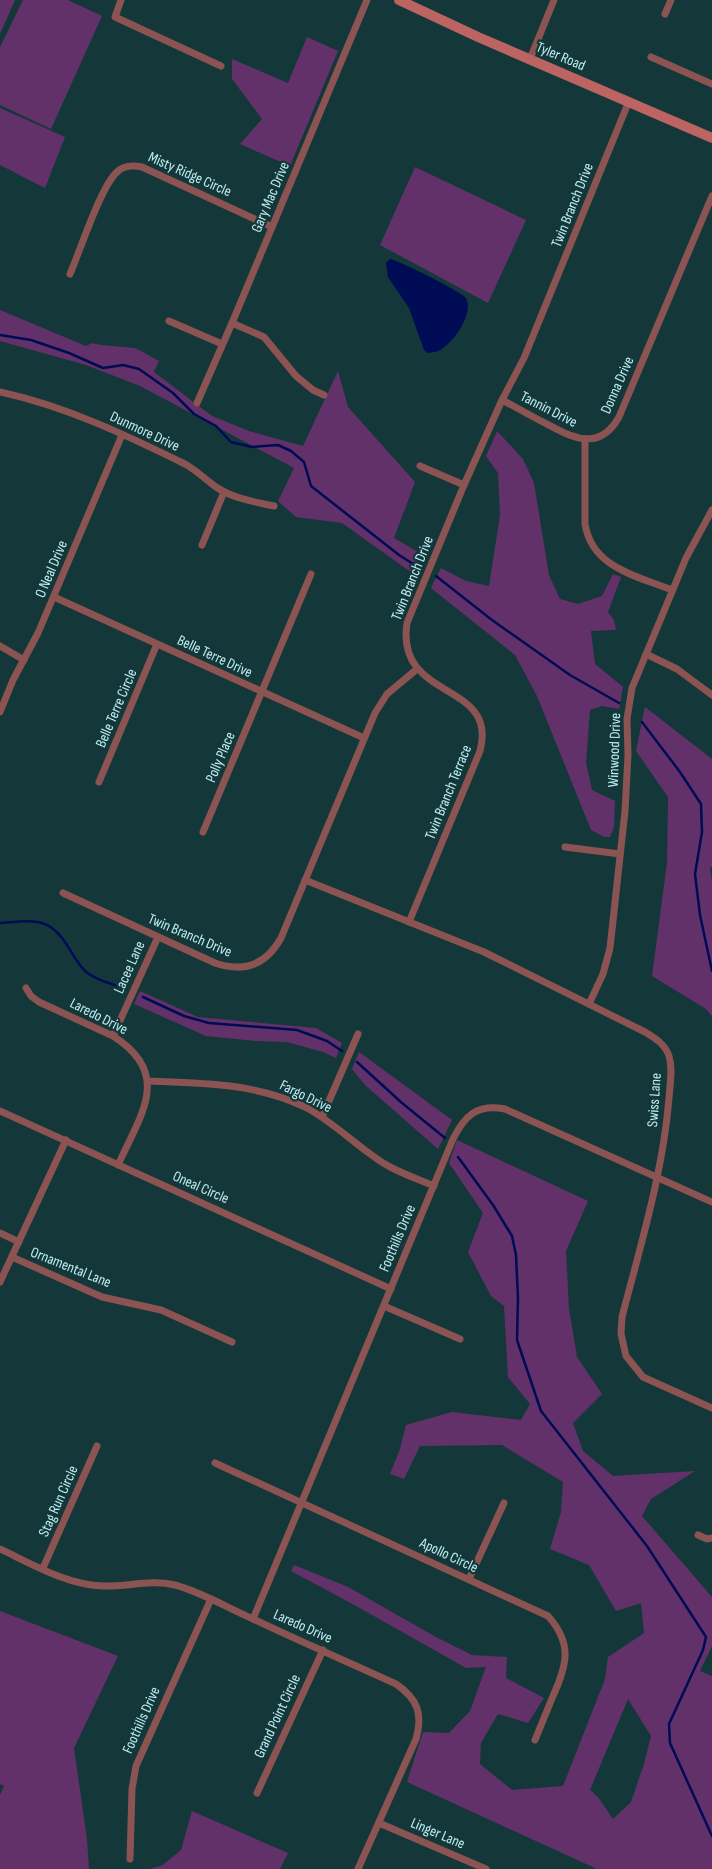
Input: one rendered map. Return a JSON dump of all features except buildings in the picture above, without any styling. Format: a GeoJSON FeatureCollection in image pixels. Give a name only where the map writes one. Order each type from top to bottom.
{"type":"FeatureCollection","features":[{"type":"Feature","properties":{"kind":"street"},"geometry":{"type":"LineString","coordinates":[[121,0],[114,16],[220,66]]}},
{"type":"Feature","properties":{"kind":"street","name":"Gary Mac Drive"},"geometry":{"type":"LineString","coordinates":[[197,403],[367,0]]}},
{"type":"Feature","properties":{"kind":"street","name":"Tyler Road"},"geometry":{"type":"LineString","coordinates":[[399,0],[712,138]]}},
{"type":"Feature","properties":{"kind":"street"},"geometry":{"type":"LineString","coordinates":[[530,59],[554,0]]}},
{"type":"Feature","properties":{"kind":"street"},"geometry":{"type":"LineString","coordinates":[[665,14],[671,0]]}},
{"type":"Feature","properties":{"kind":"street"},"geometry":{"type":"LineString","coordinates":[[651,57],[712,84]]}},
{"type":"Feature","properties":{"kind":"street","name":"Twin Branch Drive"},"geometry":{"type":"LineString","coordinates":[[63,893],[225,966],[234,968],[250,966],[266,957],[277,945],[380,702],[393,688],[416,669],[407,648],[407,623],[464,485],[502,400],[524,358],[629,102]]}},
{"type":"Feature","properties":{"kind":"street","name":"Misty Ridge Circle"},"geometry":{"type":"LineString","coordinates":[[70,274],[106,187],[118,171],[133,165],[142,167],[272,227]]}},
{"type":"Feature","properties":{"kind":"street","name":"Donna Drive"},"geometry":{"type":"LineString","coordinates":[[586,439],[600,436],[615,424],[619,417],[712,196]]}},
{"type":"Feature","properties":{"kind":"street"},"geometry":{"type":"LineString","coordinates":[[169,321],[222,344]]}},
{"type":"Feature","properties":{"kind":"street"},"geometry":{"type":"LineString","coordinates":[[232,323],[264,337],[296,376],[313,390],[324,395]]}},
{"type":"Feature","properties":{"kind":"street","name":"Dunmore Drive"},"geometry":{"type":"LineString","coordinates":[[0,392],[43,403],[78,415],[188,466],[224,492],[254,502],[274,506]]}},
{"type":"Feature","properties":{"kind":"street","name":"Tannin Drive"},"geometry":{"type":"LineString","coordinates":[[502,400],[572,437],[586,439]]}},
{"type":"Feature","properties":{"kind":"street","name":"O Neal Drive"},"geometry":{"type":"LineString","coordinates":[[0,712],[54,597],[122,435]]}},
{"type":"Feature","properties":{"kind":"street"},"geometry":{"type":"LineString","coordinates":[[586,439],[585,524],[592,546],[606,562],[672,590]]}},
{"type":"Feature","properties":{"kind":"street"},"geometry":{"type":"LineString","coordinates":[[420,466],[464,485]]}},
{"type":"Feature","properties":{"kind":"street"},"geometry":{"type":"LineString","coordinates":[[202,545],[224,492]]}},
{"type":"Feature","properties":{"kind":"street","name":"Winwood Drive"},"geometry":{"type":"LineString","coordinates":[[589,1004],[603,974],[610,948],[628,776],[627,719],[632,688],[694,541],[712,510]]}},
{"type":"Feature","properties":{"kind":"street","name":"Polly Place"},"geometry":{"type":"LineString","coordinates":[[203,832],[311,574]]}},
{"type":"Feature","properties":{"kind":"street","name":"Belle Terre Drive"},"geometry":{"type":"LineString","coordinates":[[54,597],[364,738]]}},
{"type":"Feature","properties":{"kind":"street","name":"Belle Terre Circle"},"geometry":{"type":"LineString","coordinates":[[99,782],[157,644]]}},
{"type":"Feature","properties":{"kind":"street"},"geometry":{"type":"LineString","coordinates":[[0,646],[24,660]]}},
{"type":"Feature","properties":{"kind":"street"},"geometry":{"type":"LineString","coordinates":[[646,654],[677,669],[712,695]]}},
{"type":"Feature","properties":{"kind":"street","name":"Twin Branch Terrace"},"geometry":{"type":"LineString","coordinates":[[409,922],[480,751],[483,734],[480,719],[472,708],[416,669]]}},
{"type":"Feature","properties":{"kind":"street"},"geometry":{"type":"LineString","coordinates":[[564,847],[620,854]]}},
{"type":"Feature","properties":{"kind":"street","name":"Swiss Lane"},"geometry":{"type":"LineString","coordinates":[[305,880],[484,952],[589,1004],[655,1038],[661,1043],[669,1056],[671,1076],[666,1128],[657,1178],[622,1317],[621,1334],[626,1356],[642,1377],[712,1408]]}},
{"type":"Feature","properties":{"kind":"street","name":"Lacee Lane"},"geometry":{"type":"LineString","coordinates":[[113,1036],[158,937]]}},
{"type":"Feature","properties":{"kind":"street","name":"Laredo Drive"},"geometry":{"type":"LineString","coordinates":[[26,988],[31,996],[39,1002],[113,1036],[138,1056],[148,1081],[148,1092],[143,1111],[118,1164]]}},
{"type":"Feature","properties":{"kind":"street"},"geometry":{"type":"LineString","coordinates":[[322,1117],[358,1034]]}},
{"type":"Feature","properties":{"kind":"street","name":"Fargo Drive"},"geometry":{"type":"LineString","coordinates":[[148,1081],[235,1086],[277,1096],[305,1107],[322,1117],[388,1166],[434,1186]]}},
{"type":"Feature","properties":{"kind":"street","name":"Foothills Drive"},"geometry":{"type":"LineString","coordinates":[[253,1619],[458,1128],[470,1115],[486,1108],[495,1107],[515,1112],[712,1202]]}},
{"type":"Feature","properties":{"kind":"street","name":"Oneal Circle"},"geometry":{"type":"LineString","coordinates":[[0,1111],[391,1289]]}},
{"type":"Feature","properties":{"kind":"street"},"geometry":{"type":"LineString","coordinates":[[0,1282],[66,1140]]}},
{"type":"Feature","properties":{"kind":"street"},"geometry":{"type":"LineString","coordinates":[[0,1234],[19,1242]]}},
{"type":"Feature","properties":{"kind":"street","name":"Ornamental Lane"},"geometry":{"type":"LineString","coordinates":[[12,1258],[102,1297],[161,1310],[232,1342]]}},
{"type":"Feature","properties":{"kind":"street"},"geometry":{"type":"LineString","coordinates":[[384,1306],[460,1339]]}},
{"type":"Feature","properties":{"kind":"street","name":"Stag Run Circle"},"geometry":{"type":"LineString","coordinates":[[43,1568],[97,1446]]}},
{"type":"Feature","properties":{"kind":"street","name":"Apollo Circle"},"geometry":{"type":"LineString","coordinates":[[215,1463],[548,1616],[555,1624],[562,1638],[566,1653],[566,1664],[534,1740]]}},
{"type":"Feature","properties":{"kind":"street"},"geometry":{"type":"LineString","coordinates":[[469,1579],[504,1503]]}},
{"type":"Feature","properties":{"kind":"street"},"geometry":{"type":"LineString","coordinates":[[698,1535],[707,1539],[712,1538]]}},
{"type":"Feature","properties":{"kind":"street","name":"Laredo Drive"},"geometry":{"type":"LineString","coordinates":[[0,1549],[62,1577],[86,1584],[104,1586],[143,1582],[160,1583],[182,1588],[323,1650],[407,1691],[417,1707],[419,1726],[416,1739],[358,1869]]}},
{"type":"Feature","properties":{"kind":"street","name":"Foothills Drive"},"geometry":{"type":"LineString","coordinates":[[130,1859],[132,1789],[136,1766],[210,1600]]}},
{"type":"Feature","properties":{"kind":"street","name":"Grand Point Circle"},"geometry":{"type":"LineString","coordinates":[[257,1794],[323,1650]]}},
{"type":"Feature","properties":{"kind":"street","name":"Linger Lane"},"geometry":{"type":"LineString","coordinates":[[378,1823],[486,1869]]}},
{"type":"Feature","properties":{"kind":"shaded area"},"geometry":{"type":"Polygon","coordinates":[[[0,0],[15,0],[0,34],[0,0]]]}},
{"type":"Feature","properties":{"kind":"shaded area"},"geometry":{"type":"Polygon","coordinates":[[[23,0],[68,0],[102,16],[51,129],[0,105],[0,47],[23,0]]]}},
{"type":"Feature","properties":{"kind":"shaded area"},"geometry":{"type":"Polygon","coordinates":[[[307,37],[338,51],[290,166],[240,144],[262,119],[232,79],[232,59],[288,83],[307,37]]]}},
{"type":"Feature","properties":{"kind":"shaded area"},"geometry":{"type":"Polygon","coordinates":[[[0,108],[65,137],[45,188],[0,165],[0,108]]]}},
{"type":"Feature","properties":{"kind":"shaded area"},"geometry":{"type":"Polygon","coordinates":[[[415,167],[526,220],[488,303],[380,245],[415,167]]]}},
{"type":"Feature","properties":{"kind":"shaded area"},"geometry":{"type":"Polygon","coordinates":[[[390,259],[430,277],[466,298],[468,304],[467,311],[462,326],[453,339],[440,350],[428,353],[424,350],[409,308],[388,277],[386,263],[390,259]]]}},
{"type":"Feature","properties":{"kind":"shaded area"},"geometry":{"type":"Polygon","coordinates":[[[0,310],[86,346],[92,343],[135,348],[159,361],[154,372],[212,416],[249,431],[303,446],[338,371],[348,407],[415,482],[394,538],[425,556],[415,575],[342,523],[296,517],[278,501],[294,468],[140,386],[86,365],[0,341],[0,310]]]}},
{"type":"Feature","properties":{"kind":"shaded area"},"geometry":{"type":"Polygon","coordinates":[[[497,431],[523,459],[534,483],[549,575],[560,599],[578,604],[602,596],[613,574],[621,577],[608,612],[614,620],[616,630],[591,631],[595,664],[623,687],[619,709],[602,706],[590,710],[586,763],[592,790],[615,801],[614,827],[610,837],[604,837],[591,830],[537,696],[515,655],[431,588],[441,568],[466,581],[489,586],[500,515],[498,473],[486,456],[497,431]]]}},
{"type":"Feature","properties":{"kind":"shaded area"},"geometry":{"type":"Polygon","coordinates":[[[645,707],[712,759],[712,866],[710,869],[712,881],[712,1016],[706,1009],[652,976],[667,863],[668,797],[636,751],[645,707]]]}},
{"type":"Feature","properties":{"kind":"shaded area"},"geometry":{"type":"Polygon","coordinates":[[[140,991],[198,1017],[316,1028],[342,1043],[336,1058],[323,1052],[287,1042],[206,1036],[134,1004],[140,991]]]}},
{"type":"Feature","properties":{"kind":"shaded area"},"geometry":{"type":"Polygon","coordinates":[[[359,1052],[452,1120],[438,1149],[365,1085],[352,1069],[359,1052]]]}},
{"type":"Feature","properties":{"kind":"shaded area"},"geometry":{"type":"Polygon","coordinates":[[[457,1140],[588,1201],[566,1251],[569,1309],[577,1357],[602,1394],[573,1423],[583,1451],[613,1476],[695,1471],[651,1499],[642,1516],[712,1597],[712,1646],[700,1671],[712,1676],[712,1869],[597,1869],[407,1782],[423,1732],[449,1733],[470,1711],[486,1667],[466,1668],[291,1571],[294,1565],[348,1587],[436,1637],[472,1655],[507,1657],[506,1678],[544,1698],[528,1723],[498,1714],[481,1743],[480,1764],[512,1790],[563,1786],[605,1679],[608,1657],[644,1633],[641,1603],[616,1611],[589,1565],[550,1549],[561,1512],[563,1482],[502,1445],[420,1446],[404,1479],[390,1474],[400,1449],[406,1425],[452,1412],[521,1420],[530,1404],[508,1377],[504,1306],[491,1296],[468,1252],[483,1213],[449,1163],[457,1140]],[[628,1699],[590,1790],[598,1797],[613,1819],[631,1802],[651,1736],[628,1699]]]}},
{"type":"Feature","properties":{"kind":"shaded area"},"geometry":{"type":"Polygon","coordinates":[[[0,1611],[118,1656],[74,1748],[87,1839],[89,1869],[0,1869],[0,1795],[4,1786],[0,1784],[0,1611]]]}},
{"type":"Feature","properties":{"kind":"shaded area"},"geometry":{"type":"Polygon","coordinates":[[[192,1811],[288,1853],[280,1869],[150,1869],[163,1865],[181,1850],[192,1811]]]}},
{"type":"Feature","properties":{"kind":"waterway"},"geometry":{"type":"LineString","coordinates":[[0,335],[31,340],[69,353],[103,368],[123,365],[139,369],[173,393],[194,414],[216,426],[231,442],[252,447],[278,445],[291,451],[304,462],[311,486],[399,555],[421,569]]}},
{"type":"Feature","properties":{"kind":"waterway"},"geometry":{"type":"LineString","coordinates":[[436,576],[492,620],[570,675],[619,703]]}},
{"type":"Feature","properties":{"kind":"waterway"},"geometry":{"type":"LineString","coordinates":[[642,722],[680,772],[701,804],[702,832],[695,874],[700,915],[712,971]]}},
{"type":"Feature","properties":{"kind":"waterway"},"geometry":{"type":"LineString","coordinates":[[0,923],[32,921],[49,926],[65,941],[85,971],[99,979],[124,988]]}},
{"type":"Feature","properties":{"kind":"waterway"},"geometry":{"type":"LineString","coordinates":[[143,997],[184,1016],[209,1023],[297,1030],[327,1041],[342,1051]]}},
{"type":"Feature","properties":{"kind":"waterway"},"geometry":{"type":"LineString","coordinates":[[357,1062],[402,1103],[445,1138]]}},
{"type":"Feature","properties":{"kind":"waterway"},"geometry":{"type":"LineString","coordinates":[[458,1157],[493,1205],[512,1236],[516,1255],[517,1340],[541,1411],[647,1546],[706,1637],[703,1650],[669,1724],[670,1743],[712,1836]]}}]}
